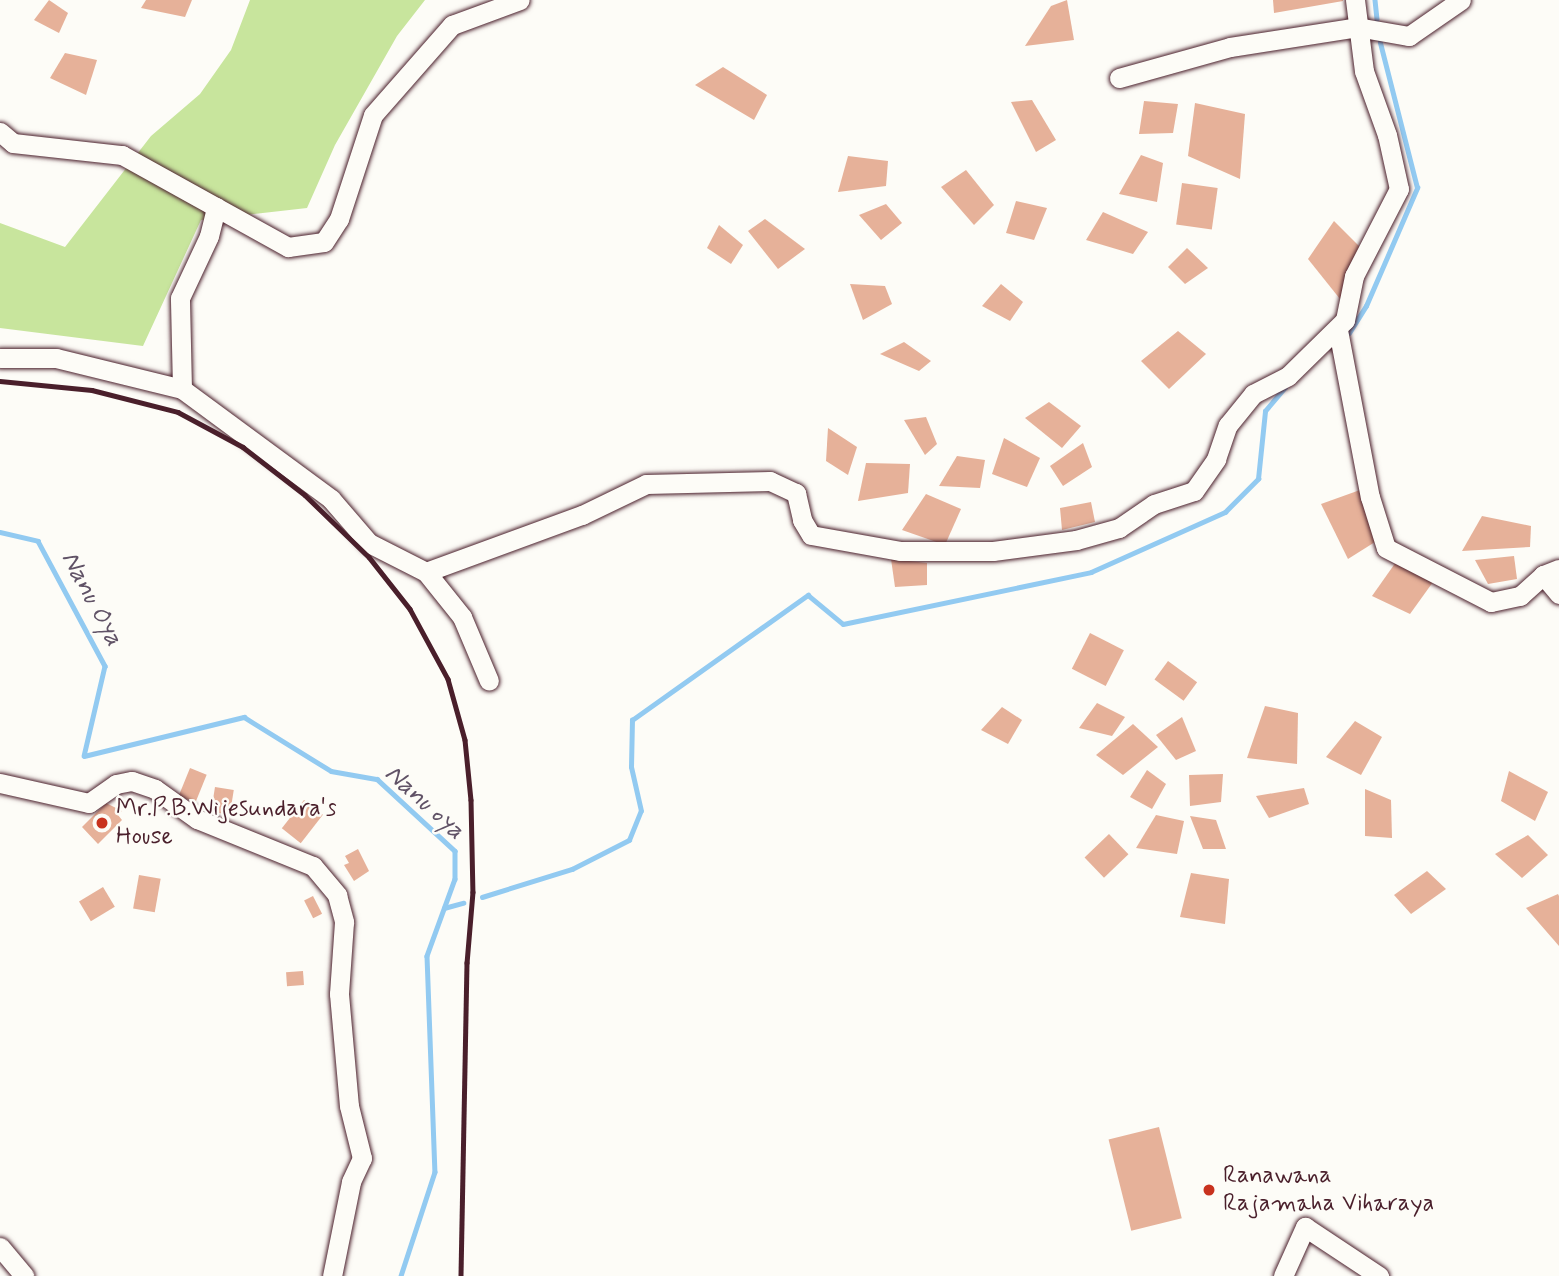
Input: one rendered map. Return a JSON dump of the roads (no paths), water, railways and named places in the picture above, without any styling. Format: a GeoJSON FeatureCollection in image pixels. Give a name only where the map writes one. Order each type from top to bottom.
{"type":"FeatureCollection","features":[{"type":"Feature","properties":{"kind":"street"},"geometry":{"type":"LineString","coordinates":[[0,132],[13,143],[122,155],[288,247],[324,242],[339,219],[373,115],[452,25],[520,0]]}},
{"type":"Feature","properties":{"kind":"street"},"geometry":{"type":"LineString","coordinates":[[426,572],[582,515],[646,484],[770,481],[796,493],[802,520],[811,535],[900,551],[993,551],[1076,541],[1119,528],[1154,504],[1194,491],[1216,460],[1228,425],[1253,394],[1288,376],[1322,340],[1338,330],[1345,320],[1354,276],[1399,189],[1387,135],[1364,71],[1355,0]]}},
{"type":"Feature","properties":{"kind":"street"},"geometry":{"type":"LineString","coordinates":[[1119,78],[1230,47],[1357,27],[1409,36],[1461,0]]}},
{"type":"Feature","properties":{"kind":"street"},"geometry":{"type":"LineString","coordinates":[[182,389],[180,298],[209,236],[216,207]]}},
{"type":"Feature","properties":{"kind":"street"},"geometry":{"type":"LineString","coordinates":[[1338,330],[1370,497],[1386,548],[1491,602],[1520,596],[1551,572],[1559,594]]}},
{"type":"Feature","properties":{"kind":"street"},"geometry":{"type":"LineString","coordinates":[[0,358],[56,358],[182,389],[331,499],[369,543],[426,572],[462,617],[489,681]]}},
{"type":"Feature","properties":{"kind":"street"},"geometry":{"type":"LineString","coordinates":[[0,783],[89,803],[116,784],[132,781],[155,789],[197,819],[313,866],[337,895],[344,922],[339,994],[349,1106],[362,1158],[351,1182],[332,1276]]}},
{"type":"Feature","properties":{"kind":"street"},"geometry":{"type":"LineString","coordinates":[[1283,1276],[1305,1227],[1379,1276]]}},
{"type":"Feature","properties":{"kind":"street"},"geometry":{"type":"LineString","coordinates":[[0,1247],[24,1276]]}},
{"type":"Feature","properties":{"kind":"waterway"},"geometry":{"type":"LineString","coordinates":[[1375,0],[1377,19]]}},
{"type":"Feature","properties":{"kind":"waterway"},"geometry":{"type":"LineString","coordinates":[[1349,333],[1366,306],[1417,188],[1380,43]]}},
{"type":"Feature","properties":{"kind":"waterway"},"geometry":{"type":"LineString","coordinates":[[482,897],[572,869],[629,840],[641,811],[631,767],[632,720],[808,595],[843,624],[1091,572],[1225,512],[1258,479],[1265,411],[1285,387]]}},
{"type":"Feature","properties":{"kind":"waterway","name":"Nanu oya"},"geometry":{"type":"LineString","coordinates":[[0,532],[38,541],[105,666],[84,756],[244,717],[331,771],[377,779],[455,851],[455,879],[427,956],[435,1172],[401,1276]]}},
{"type":"Feature","properties":{"kind":"waterway"},"geometry":{"type":"LineString","coordinates":[[444,908],[463,903]]}},
{"type":"Feature","properties":{"kind":"railway"},"geometry":{"type":"LineString","coordinates":[[0,381],[92,390],[178,412],[243,447],[305,495],[369,557],[410,609],[448,679],[465,740],[471,800],[473,892],[467,963],[461,1276]]}},
{"type":"Feature","properties":{"kind":"place","name":"Mr.P.B.Wijesundara's House"},"geometry":{"type":"Point","coordinates":[102,823]}},
{"type":"Feature","properties":{"kind":"place","name":"Ranawana Rajamaha Viharaya"},"geometry":{"type":"Point","coordinates":[1209,1190]}},
{"type":"Feature","properties":{"kind":"water label","name":"Nanu Oya"},"geometry":{"type":"Point","coordinates":[91,599]}}]}
